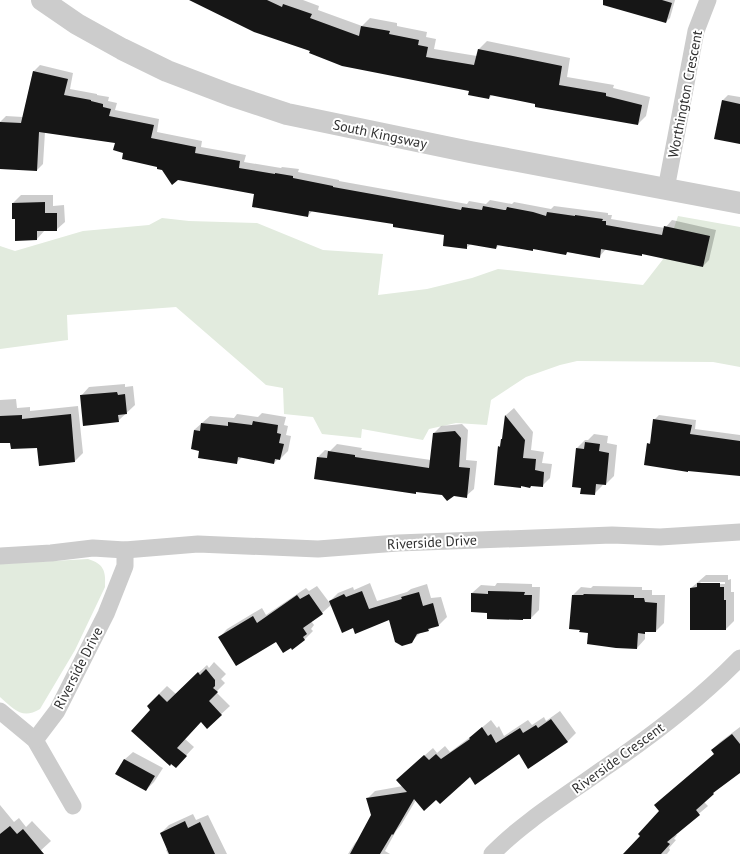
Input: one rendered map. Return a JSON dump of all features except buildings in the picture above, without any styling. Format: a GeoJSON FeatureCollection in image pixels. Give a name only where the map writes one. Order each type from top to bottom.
{"type":"FeatureCollection","features":[{"type":"Feature","properties":{"kind":"street","name":"South Kingsway"},"geometry":{"type":"LineString","coordinates":[[42,0],[77,24],[122,49],[167,71],[230,95],[287,114],[470,152],[740,203]]}},
{"type":"Feature","properties":{"kind":"street","name":"Worthington Crescent"},"geometry":{"type":"LineString","coordinates":[[666,189],[696,31],[708,0]]}},
{"type":"Feature","properties":{"kind":"street","name":"Riverside Drive"},"geometry":{"type":"LineString","coordinates":[[0,556],[52,553],[93,548],[125,550],[198,544],[318,550],[398,543],[612,535],[660,537],[740,532]]}},
{"type":"Feature","properties":{"kind":"street","name":"Riverside Drive"},"geometry":{"type":"LineString","coordinates":[[35,740],[57,711],[106,614],[125,566],[125,550]]}},
{"type":"Feature","properties":{"kind":"street","name":"Riverside Crescent"},"geometry":{"type":"LineString","coordinates":[[492,854],[545,810],[672,720],[740,658]]}},
{"type":"Feature","properties":{"kind":"street"},"geometry":{"type":"LineString","coordinates":[[0,711],[35,740],[73,806]]}},
{"type":"Feature","properties":{"kind":"shaded area"},"geometry":{"type":"Polygon","coordinates":[[[678,216],[740,227],[740,367],[713,362],[577,361],[560,365],[526,377],[491,400],[487,425],[456,423],[429,429],[423,440],[362,429],[361,438],[322,434],[313,417],[284,414],[283,388],[266,385],[176,307],[67,315],[68,340],[0,349],[0,246],[15,251],[83,231],[149,225],[162,218],[189,221],[257,223],[323,250],[383,254],[378,295],[427,289],[472,278],[498,269],[643,285],[664,258],[678,216]]]}},
{"type":"Feature","properties":{"kind":"shaded area"},"geometry":{"type":"Polygon","coordinates":[[[88,559],[98,563],[103,569],[105,587],[75,650],[40,709],[28,713],[18,712],[0,697],[0,564],[88,559]]]}}]}
